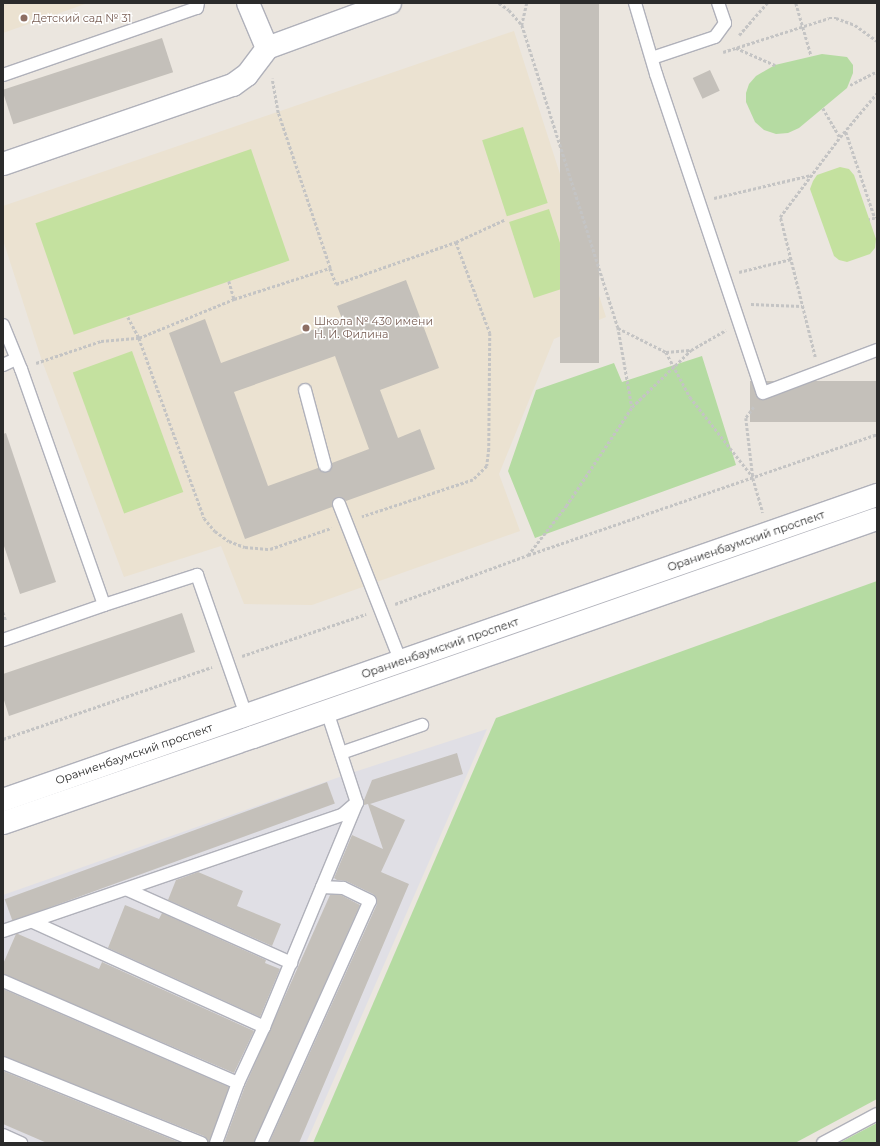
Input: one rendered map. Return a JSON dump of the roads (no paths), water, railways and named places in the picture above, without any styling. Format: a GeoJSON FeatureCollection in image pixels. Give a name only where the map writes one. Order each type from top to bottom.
{"type":"FeatureCollection","features":[{"type":"Feature","properties":{"kind":"main road"},"geometry":{"type":"LineString","coordinates":[[248,3],[267,48]]}},
{"type":"Feature","properties":{"kind":"main road"},"geometry":{"type":"LineString","coordinates":[[3,164],[234,85],[247,75],[267,48],[383,4]]}},
{"type":"Feature","properties":{"kind":"main road","name":"Ораниенбаумский проспект"},"geometry":{"type":"LineString","coordinates":[[3,800],[877,495]]}},
{"type":"Feature","properties":{"kind":"main road","name":"Ораниенбаумский проспект"},"geometry":{"type":"LineString","coordinates":[[3,823],[877,519]]}},
{"type":"Feature","properties":{"kind":"main road"},"geometry":{"type":"LineString","coordinates":[[320,689],[327,711]]}},
{"type":"Feature","properties":{"kind":"main road"},"geometry":{"type":"LineString","coordinates":[[246,715],[253,737]]}},
{"type":"Feature","properties":{"kind":"lane"},"geometry":{"type":"LineString","coordinates":[[3,75],[197,8],[198,3]]}},
{"type":"Feature","properties":{"kind":"lane"},"geometry":{"type":"LineString","coordinates":[[635,3],[763,393],[877,350]]}},
{"type":"Feature","properties":{"kind":"lane"},"geometry":{"type":"LineString","coordinates":[[652,58],[715,37],[725,23],[718,3]]}},
{"type":"Feature","properties":{"kind":"lane"},"geometry":{"type":"LineString","coordinates":[[3,325],[104,605]]}},
{"type":"Feature","properties":{"kind":"lane"},"geometry":{"type":"LineString","coordinates":[[3,365],[18,364]]}},
{"type":"Feature","properties":{"kind":"lane"},"geometry":{"type":"LineString","coordinates":[[305,390],[325,465]]}},
{"type":"Feature","properties":{"kind":"lane"},"geometry":{"type":"LineString","coordinates":[[339,504],[345,523],[401,662]]}},
{"type":"Feature","properties":{"kind":"lane"},"geometry":{"type":"LineString","coordinates":[[3,640],[197,575],[226,662],[246,715]]}},
{"type":"Feature","properties":{"kind":"lane"},"geometry":{"type":"LineString","coordinates":[[216,1143],[238,1083],[264,1027],[357,803],[327,711]]}},
{"type":"Feature","properties":{"kind":"lane"},"geometry":{"type":"LineString","coordinates":[[340,753],[422,725]]}},
{"type":"Feature","properties":{"kind":"lane"},"geometry":{"type":"LineString","coordinates":[[3,931],[128,890],[342,815],[357,803]]}},
{"type":"Feature","properties":{"kind":"lane"},"geometry":{"type":"LineString","coordinates":[[261,1143],[370,901],[343,888],[322,887]]}},
{"type":"Feature","properties":{"kind":"lane"},"geometry":{"type":"LineString","coordinates":[[128,890],[291,962]]}},
{"type":"Feature","properties":{"kind":"lane"},"geometry":{"type":"LineString","coordinates":[[33,922],[264,1027]]}},
{"type":"Feature","properties":{"kind":"lane"},"geometry":{"type":"LineString","coordinates":[[3,981],[238,1083]]}},
{"type":"Feature","properties":{"kind":"lane"},"geometry":{"type":"LineString","coordinates":[[3,1063],[201,1143]]}},
{"type":"Feature","properties":{"kind":"lane"},"geometry":{"type":"LineString","coordinates":[[823,1143],[877,1114]]}},
{"type":"Feature","properties":{"kind":"lane"},"geometry":{"type":"LineString","coordinates":[[3,1135],[21,1143]]}},
{"type":"Feature","properties":{"kind":"place","name":"Детский сад № 31"},"geometry":{"type":"Point","coordinates":[24,18]}},
{"type":"Feature","properties":{"kind":"place","name":"Школа № 430 имени Н. И. Филина"},"geometry":{"type":"Point","coordinates":[306,328]}}]}
